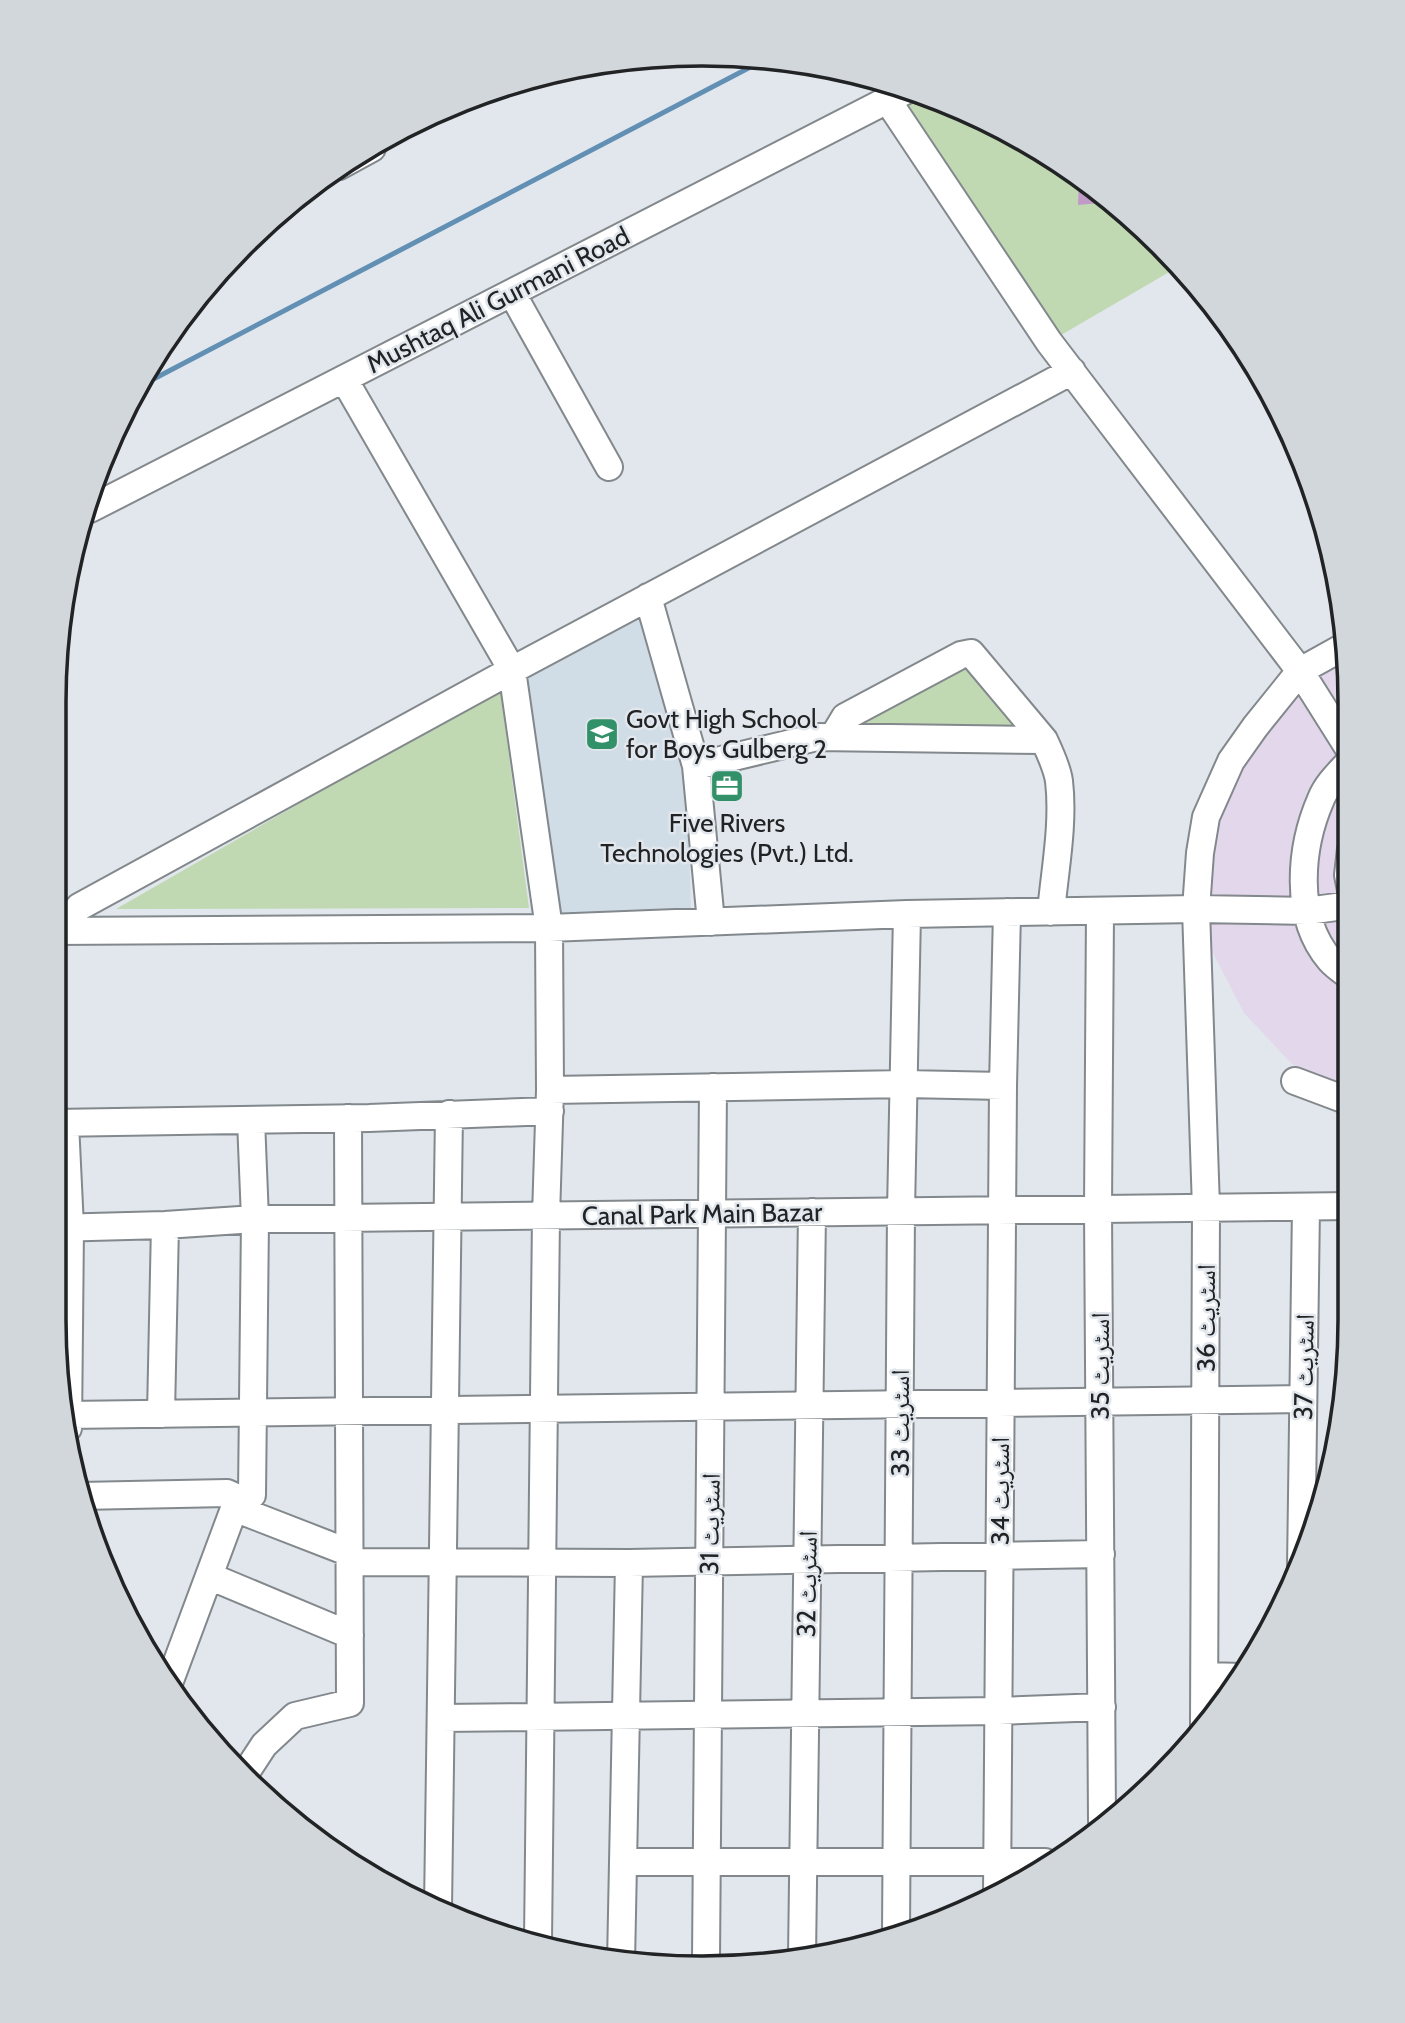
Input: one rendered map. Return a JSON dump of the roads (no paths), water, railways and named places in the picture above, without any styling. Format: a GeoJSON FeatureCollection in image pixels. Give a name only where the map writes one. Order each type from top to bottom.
{"type":"FeatureCollection","features":[{"type":"Feature","properties":{"kind":"street","name":"Mushtaq Ali Gurmani Road"},"geometry":{"type":"LineString","coordinates":[[98,505],[896,97]]}},
{"type":"Feature","properties":{"kind":"street"},"geometry":{"type":"LineString","coordinates":[[898,97],[1049,342],[1300,671],[1338,731]]}},
{"type":"Feature","properties":{"kind":"street"},"geometry":{"type":"LineString","coordinates":[[512,293],[609,467]]}},
{"type":"Feature","properties":{"kind":"street"},"geometry":{"type":"LineString","coordinates":[[66,926],[79,907],[512,670],[1072,371]]}},
{"type":"Feature","properties":{"kind":"street"},"geometry":{"type":"LineString","coordinates":[[344,379],[512,670],[549,928],[550,1100],[546,1216],[537,1935]]}},
{"type":"Feature","properties":{"kind":"street"},"geometry":{"type":"LineString","coordinates":[[648,597],[696,766],[711,922]]}},
{"type":"Feature","properties":{"kind":"street"},"geometry":{"type":"LineString","coordinates":[[1300,671],[1336,651]]}},
{"type":"Feature","properties":{"kind":"street"},"geometry":{"type":"LineString","coordinates":[[832,737],[845,717],[961,655],[971,653],[1044,740],[1059,779],[1060,810],[1051,912]]}},
{"type":"Feature","properties":{"kind":"street","name":"اسٹریٹ 36"},"geometry":{"type":"LineString","coordinates":[[1205,1710],[1206,1208],[1196,909],[1200,853],[1206,817],[1231,761],[1300,671]]}},
{"type":"Feature","properties":{"kind":"street"},"geometry":{"type":"LineString","coordinates":[[696,766],[805,739],[832,737],[1044,740]]}},
{"type":"Feature","properties":{"kind":"street"},"geometry":{"type":"LineString","coordinates":[[1338,775],[1322,797],[1309,835],[1304,872],[1307,911],[1316,939],[1330,961],[1338,967]]}},
{"type":"Feature","properties":{"kind":"street"},"geometry":{"type":"LineString","coordinates":[[66,931],[549,928],[907,914],[1196,909],[1307,911],[1338,907]]}},
{"type":"Feature","properties":{"kind":"street","name":"اسٹریٹ 35"},"geometry":{"type":"LineString","coordinates":[[1100,911],[1098,1209],[1102,1815]]}},
{"type":"Feature","properties":{"kind":"street","name":"اسٹریٹ 34"},"geometry":{"type":"LineString","coordinates":[[996,1884],[1007,912]]}},
{"type":"Feature","properties":{"kind":"street","name":"اسٹریٹ 33"},"geometry":{"type":"LineString","coordinates":[[897,1926],[901,1211],[907,914]]}},
{"type":"Feature","properties":{"kind":"street"},"geometry":{"type":"LineString","coordinates":[[1295,1081],[1338,1097]]}},
{"type":"Feature","properties":{"kind":"street"},"geometry":{"type":"LineString","coordinates":[[66,1123],[449,1114],[550,1100],[713,1087],[905,1084],[1003,1086]]}},
{"type":"Feature","properties":{"kind":"street","name":"اسٹریٹ 31"},"geometry":{"type":"LineString","coordinates":[[706,1956],[713,1087]]}},
{"type":"Feature","properties":{"kind":"street"},"geometry":{"type":"LineString","coordinates":[[438,1899],[449,1114]]}},
{"type":"Feature","properties":{"kind":"street"},"geometry":{"type":"LineString","coordinates":[[250,1767],[264,1745],[295,1717],[350,1703],[348,1118]]}},
{"type":"Feature","properties":{"kind":"street"},"geometry":{"type":"LineString","coordinates":[[173,1672],[236,1503],[252,1495],[255,1219],[251,1120]]}},
{"type":"Feature","properties":{"kind":"street","name":"Canal Park Main Bazar"},"geometry":{"type":"LineString","coordinates":[[66,1227],[165,1225],[255,1219],[1338,1206]]}},
{"type":"Feature","properties":{"kind":"street","name":"اسٹریٹ 37"},"geometry":{"type":"LineString","coordinates":[[1301,1534],[1306,1207]]}},
{"type":"Feature","properties":{"kind":"street","name":"اسٹریٹ 32"},"geometry":{"type":"LineString","coordinates":[[802,1948],[811,1212]]}},
{"type":"Feature","properties":{"kind":"street"},"geometry":{"type":"LineString","coordinates":[[161,1414],[165,1225]]}},
{"type":"Feature","properties":{"kind":"street"},"geometry":{"type":"LineString","coordinates":[[75,1419],[161,1414],[1303,1399]]}},
{"type":"Feature","properties":{"kind":"street"},"geometry":{"type":"LineString","coordinates":[[91,1496],[227,1493],[236,1503],[350,1557],[443,1562],[629,1563],[1101,1554]]}},
{"type":"Feature","properties":{"kind":"street"},"geometry":{"type":"LineString","coordinates":[[621,1951],[629,1563]]}},
{"type":"Feature","properties":{"kind":"street"},"geometry":{"type":"LineString","coordinates":[[209,1576],[350,1635]]}},
{"type":"Feature","properties":{"kind":"street"},"geometry":{"type":"LineString","coordinates":[[1205,1676],[1229,1677]]}},
{"type":"Feature","properties":{"kind":"street"},"geometry":{"type":"LineString","coordinates":[[441,1718],[998,1711],[1102,1707]]}},
{"type":"Feature","properties":{"kind":"street"},"geometry":{"type":"LineString","coordinates":[[623,1863],[1035,1862]]}},
{"type":"Feature","properties":{"kind":"waterway"},"geometry":{"type":"LineString","coordinates":[[156,378],[748,68]]}},
{"type":"Feature","properties":{"kind":"place","name":"Govt High School for Boys Gulberg 2"},"geometry":{"type":"Point","coordinates":[602,734]}},
{"type":"Feature","properties":{"kind":"place","name":"Five Rivers Technologies (Pvt.) Ltd."},"geometry":{"type":"Point","coordinates":[727,786]}}]}
